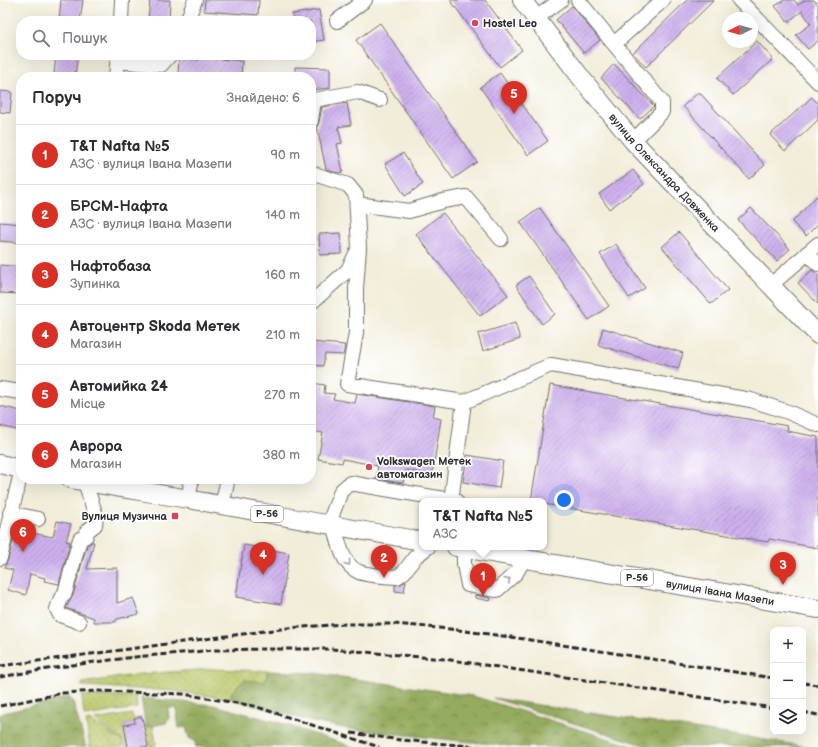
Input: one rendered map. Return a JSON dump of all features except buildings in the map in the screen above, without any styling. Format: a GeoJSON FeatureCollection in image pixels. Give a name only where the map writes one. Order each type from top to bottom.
{"type":"FeatureCollection","features":[{"type":"Feature","properties":{"kind":"main road","name":"вулиця Олександра Довженка"},"geometry":{"type":"LineString","coordinates":[[522,0],[582,79],[633,141],[818,335]]}},
{"type":"Feature","properties":{"kind":"main road"},"geometry":{"type":"LineString","coordinates":[[0,464],[16,468]]}},
{"type":"Feature","properties":{"kind":"main road","name":"Р-56"},"geometry":{"type":"LineString","coordinates":[[103,484],[419,541]]}},
{"type":"Feature","properties":{"kind":"main road","name":"вулиця Івана Мазепи"},"geometry":{"type":"LineString","coordinates":[[472,550],[818,609]]}},
{"type":"Feature","properties":{"kind":"street"},"geometry":{"type":"LineString","coordinates":[[121,16],[122,0]]}},
{"type":"Feature","properties":{"kind":"street"},"geometry":{"type":"LineString","coordinates":[[189,16],[195,0]]}},
{"type":"Feature","properties":{"kind":"street"},"geometry":{"type":"LineString","coordinates":[[337,21],[365,0]]}},
{"type":"Feature","properties":{"kind":"street"},"geometry":{"type":"LineString","coordinates":[[536,18],[561,0]]}},
{"type":"Feature","properties":{"kind":"street"},"geometry":{"type":"LineString","coordinates":[[578,0],[662,102],[662,112],[633,141]]}},
{"type":"Feature","properties":{"kind":"street"},"geometry":{"type":"LineString","coordinates":[[614,44],[663,0]]}},
{"type":"Feature","properties":{"kind":"street"},"geometry":{"type":"LineString","coordinates":[[740,0],[818,82]]}},
{"type":"Feature","properties":{"kind":"street"},"geometry":{"type":"LineString","coordinates":[[117,72],[118,60]]}},
{"type":"Feature","properties":{"kind":"street"},"geometry":{"type":"LineString","coordinates":[[130,60],[160,65],[165,60]]}},
{"type":"Feature","properties":{"kind":"street"},"geometry":{"type":"LineString","coordinates":[[316,100],[358,92],[380,100]]}},
{"type":"Feature","properties":{"kind":"street"},"geometry":{"type":"LineString","coordinates":[[316,175],[348,185],[356,195],[359,248],[356,289],[356,333],[347,384],[464,402],[551,365],[751,400],[788,412],[818,425]]}},
{"type":"Feature","properties":{"kind":"street"},"geometry":{"type":"LineString","coordinates":[[357,204],[409,211],[443,201],[466,197],[501,239]]}},
{"type":"Feature","properties":{"kind":"street"},"geometry":{"type":"LineString","coordinates":[[771,285],[818,244]]}},
{"type":"Feature","properties":{"kind":"street"},"geometry":{"type":"LineString","coordinates":[[316,298],[348,270],[359,248]]}},
{"type":"Feature","properties":{"kind":"street"},"geometry":{"type":"LineString","coordinates":[[807,253],[818,264]]}},
{"type":"Feature","properties":{"kind":"street"},"geometry":{"type":"LineString","coordinates":[[0,389],[16,391]]}},
{"type":"Feature","properties":{"kind":"street"},"geometry":{"type":"LineString","coordinates":[[452,498],[464,402]]}},
{"type":"Feature","properties":{"kind":"street"},"geometry":{"type":"LineString","coordinates":[[424,550],[416,556],[404,572],[397,577],[360,573],[350,567],[342,554],[331,526],[341,491],[350,483],[435,498]]}},
{"type":"Feature","properties":{"kind":"street"},"geometry":{"type":"LineString","coordinates":[[0,558],[18,484]]}},
{"type":"Feature","properties":{"kind":"street"},"geometry":{"type":"LineString","coordinates":[[79,622],[60,615],[57,609],[61,598],[65,593],[80,539],[86,536],[87,531],[94,525],[96,516],[82,484]]}},
{"type":"Feature","properties":{"kind":"street"},"geometry":{"type":"LineString","coordinates":[[188,499],[190,484]]}},
{"type":"Feature","properties":{"kind":"street"},"geometry":{"type":"LineString","coordinates":[[222,505],[227,484]]}},
{"type":"Feature","properties":{"kind":"street"},"geometry":{"type":"LineString","coordinates":[[10,514],[38,519]]}},
{"type":"Feature","properties":{"kind":"street"},"geometry":{"type":"LineString","coordinates":[[460,550],[468,585],[497,590],[516,573],[524,559]]}},
{"type":"Feature","properties":{"kind":"green space"},"geometry":{"type":"Polygon","coordinates":[[[211,669],[268,671],[265,682],[231,693],[232,699],[174,691],[82,686],[82,683],[141,674],[211,669]]]}},
{"type":"Feature","properties":{"kind":"green space"},"geometry":{"type":"Polygon","coordinates":[[[268,671],[314,673],[473,696],[635,747],[518,747],[350,729],[313,722],[232,699],[231,693],[244,680],[265,682],[268,671]]]}},
{"type":"Feature","properties":{"kind":"green space"},"geometry":{"type":"Polygon","coordinates":[[[82,696],[136,696],[137,708],[84,716],[82,696]]]}},
{"type":"Feature","properties":{"kind":"green space"},"geometry":{"type":"Polygon","coordinates":[[[69,697],[73,702],[86,747],[0,747],[0,714],[69,697]]]}},
{"type":"Feature","properties":{"kind":"green space"},"geometry":{"type":"Polygon","coordinates":[[[141,698],[213,705],[284,724],[353,747],[196,747],[195,741],[189,738],[186,727],[179,728],[176,707],[168,709],[169,718],[166,723],[146,727],[141,698]]]}},
{"type":"Feature","properties":{"kind":"green space"},"geometry":{"type":"Polygon","coordinates":[[[493,698],[811,747],[650,747],[493,698]]]}},
{"type":"Feature","properties":{"kind":"green space"},"geometry":{"type":"Polygon","coordinates":[[[132,714],[135,723],[124,725],[128,747],[125,747],[122,740],[95,720],[132,714]]]}},
{"type":"Feature","properties":{"kind":"green space"},"geometry":{"type":"Polygon","coordinates":[[[89,720],[121,740],[123,747],[90,747],[86,721],[89,720]]]}},
{"type":"Feature","properties":{"kind":"green space"},"geometry":{"type":"Polygon","coordinates":[[[153,726],[156,744],[150,747],[146,727],[153,726]]]}},
{"type":"Feature","properties":{"kind":"railway"},"geometry":{"type":"LineString","coordinates":[[0,666],[288,628],[345,624],[394,624],[450,629],[511,637],[770,678]]}},
{"type":"Feature","properties":{"kind":"railway"},"geometry":{"type":"LineString","coordinates":[[0,677],[72,665],[135,657],[215,650],[332,649],[444,659],[770,708]]}},
{"type":"Feature","properties":{"kind":"railway"},"geometry":{"type":"LineString","coordinates":[[806,683],[818,685]]}},
{"type":"Feature","properties":{"kind":"railway"},"geometry":{"type":"LineString","coordinates":[[0,706],[63,693],[99,691],[183,694],[254,706],[379,747]]}},
{"type":"Feature","properties":{"kind":"railway"},"geometry":{"type":"LineString","coordinates":[[806,713],[818,715]]}},
{"type":"Feature","properties":{"kind":"railway"},"geometry":{"type":"LineString","coordinates":[[351,733],[401,740],[480,747]]}},
{"type":"Feature","properties":{"kind":"place","name":"Hostel Leo"},"geometry":{"type":"Point","coordinates":[475,23]}},
{"type":"Feature","properties":{"kind":"place","name":"Автомийка 24"},"geometry":{"type":"Point","coordinates":[514,114]}},
{"type":"Feature","properties":{"kind":"place","name":"Volkswagen Метек автомагазин"},"geometry":{"type":"Point","coordinates":[369,467]}},
{"type":"Feature","properties":{"kind":"place","name":"Вулиця Музична"},"geometry":{"type":"Point","coordinates":[175,516]}},
{"type":"Feature","properties":{"kind":"place","name":"Аврора"},"geometry":{"type":"Point","coordinates":[23,552]}},
{"type":"Feature","properties":{"kind":"place","name":"Автоцентр Skoda Метек"},"geometry":{"type":"Point","coordinates":[263,575]}},
{"type":"Feature","properties":{"kind":"place","name":"БРСМ-Нафта"},"geometry":{"type":"Point","coordinates":[384,578]}},
{"type":"Feature","properties":{"kind":"place","name":"Нафтобаза"},"geometry":{"type":"Point","coordinates":[783,585]}},
{"type":"Feature","properties":{"kind":"place","name":"Т&T Nafta №5"},"geometry":{"type":"Point","coordinates":[483,596]}}]}
